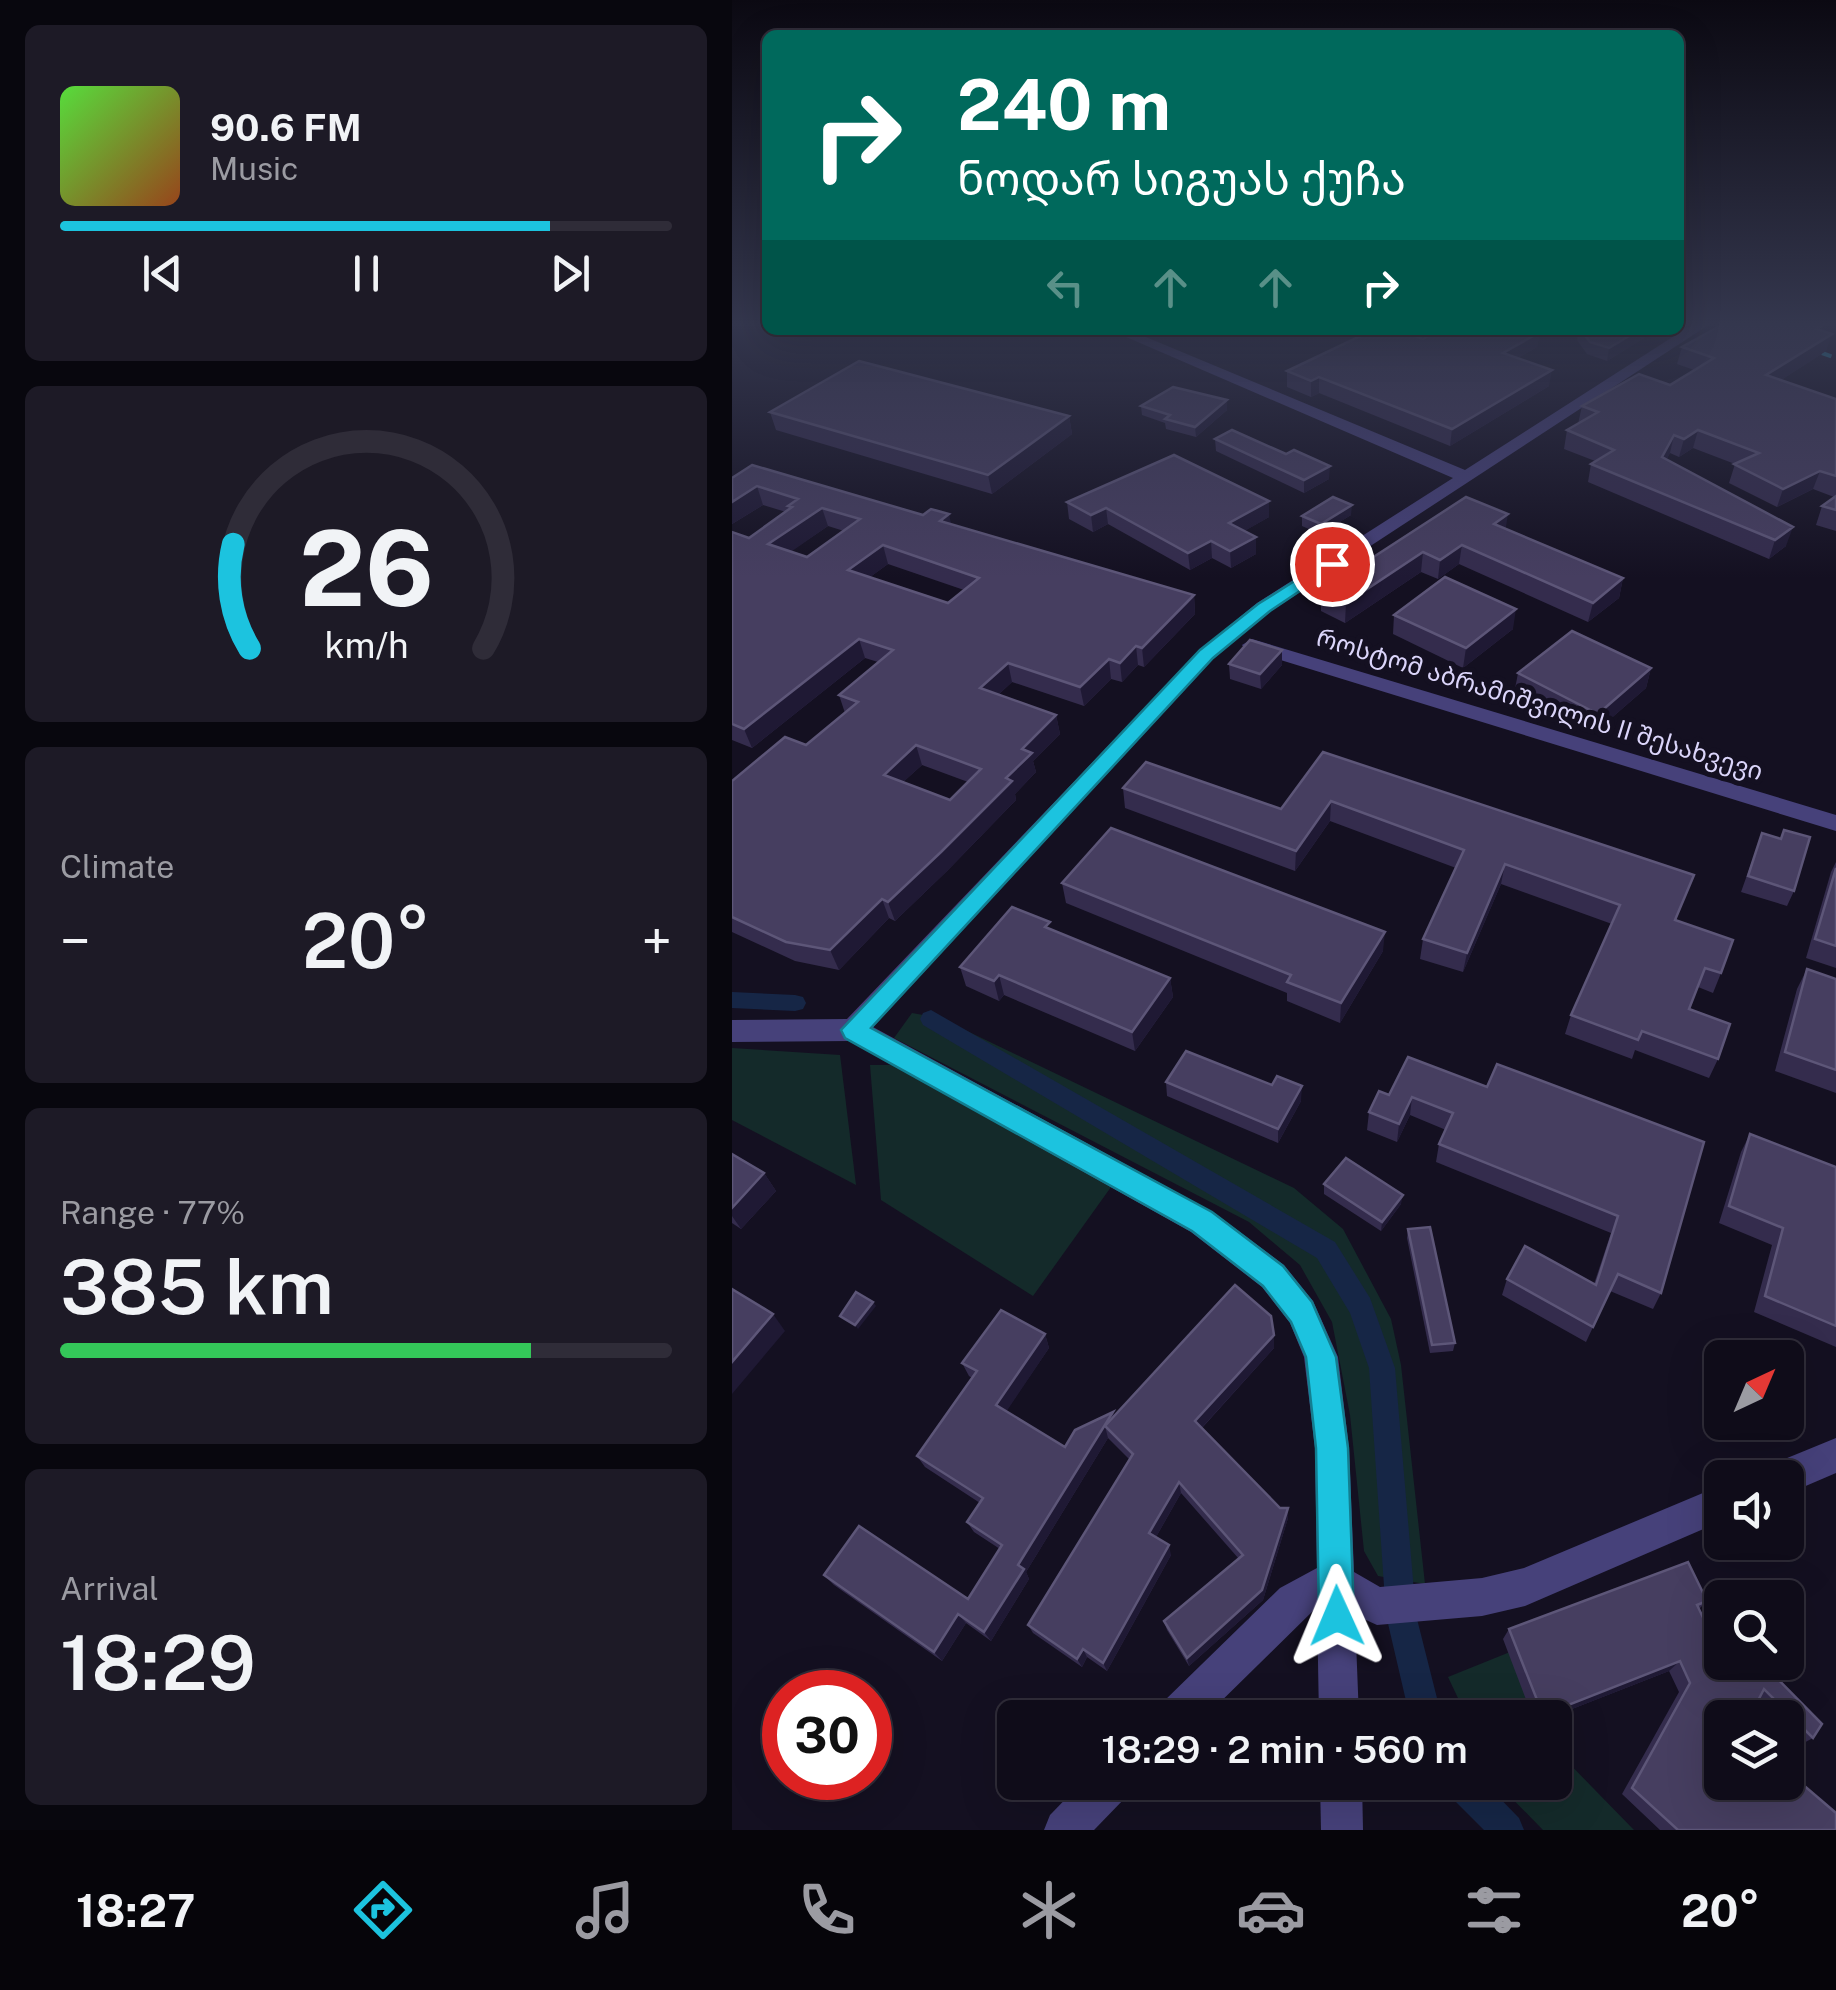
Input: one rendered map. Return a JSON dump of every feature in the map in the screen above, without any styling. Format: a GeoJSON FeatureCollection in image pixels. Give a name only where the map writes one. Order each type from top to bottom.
{"type":"FeatureCollection","features":[{"type":"Feature","properties":{"kind":"street"},"geometry":{"type":"LineString","coordinates":[[1301,407],[1466,477]]}},
{"type":"Feature","properties":{"kind":"street"},"geometry":{"type":"LineString","coordinates":[[854,1030],[1123,740],[1228,638],[1264,607],[1574,407]]}},
{"type":"Feature","properties":{"kind":"street","name":"როსტომ აბრამიშვილის II შესახვევი"},"geometry":{"type":"LineString","coordinates":[[1228,638],[1836,823]]}},
{"type":"Feature","properties":{"kind":"street"},"geometry":{"type":"LineString","coordinates":[[732,1030],[854,1030],[1202,1222],[1273,1276],[1302,1312],[1321,1357],[1332,1448],[1339,1700]]}},
{"type":"Feature","properties":{"kind":"street"},"geometry":{"type":"LineString","coordinates":[[1804,1469],[1836,1455]]}},
{"type":"Feature","properties":{"kind":"street"},"geometry":{"type":"LineString","coordinates":[[1193,1700],[1293,1602],[1316,1586],[1336,1583],[1378,1606],[1433,1602],[1524,1587],[1704,1511]]}},
{"type":"Feature","properties":{"kind":"street"},"geometry":{"type":"LineString","coordinates":[[1065,1830],[1094,1800]]}},
{"type":"Feature","properties":{"kind":"street"},"geometry":{"type":"LineString","coordinates":[[1341,1800],[1342,1830]]}},
{"type":"Feature","properties":{"kind":"green space"},"geometry":{"type":"Polygon","coordinates":[[[912,1013],[940,1018],[1294,1188],[1343,1229],[1391,1319],[1401,1365],[1425,1584],[1378,1576],[1364,1551],[1350,1415],[1332,1322],[1300,1265],[1249,1222],[894,1038],[912,1013]]]}},
{"type":"Feature","properties":{"kind":"green space"},"geometry":{"type":"Polygon","coordinates":[[[732,1048],[840,1055],[856,1185],[732,1120],[732,1048]]]}},
{"type":"Feature","properties":{"kind":"green space"},"geometry":{"type":"Polygon","coordinates":[[[870,1065],[891,1065],[1111,1187],[1033,1296],[881,1200],[870,1065]]]}},
{"type":"Feature","properties":{"kind":"green space"},"geometry":{"type":"Polygon","coordinates":[[[1510,1652],[1532,1700],[1459,1700],[1448,1677],[1510,1652]]]}},
{"type":"Feature","properties":{"kind":"green space"},"geometry":{"type":"Polygon","coordinates":[[[1572,1766],[1634,1830],[1543,1830],[1514,1800],[1572,1800],[1572,1766]]]}},
{"type":"Feature","properties":{"kind":"building"},"geometry":{"type":"Polygon","coordinates":[[[778,407],[1036,407],[1069,416],[988,475],[770,412],[778,407]]]}},
{"type":"Feature","properties":{"kind":"building"},"geometry":{"type":"Polygon","coordinates":[[[1146,407],[1218,407],[1195,427],[1165,419],[1170,415],[1146,407]]]}},
{"type":"Feature","properties":{"kind":"building"},"geometry":{"type":"Polygon","coordinates":[[[1397,407],[1489,407],[1452,429],[1397,407]]]}},
{"type":"Feature","properties":{"kind":"building"},"geometry":{"type":"Polygon","coordinates":[[[1586,407],[1836,407],[1836,476],[1820,471],[1783,489],[1734,464],[1759,453],[1698,430],[1684,439],[1674,435],[1662,457],[1793,527],[1775,540],[1591,464],[1614,450],[1567,430],[1598,412],[1586,407]]]}},
{"type":"Feature","properties":{"kind":"building"},"geometry":{"type":"Polygon","coordinates":[[[1232,430],[1286,454],[1294,450],[1330,466],[1304,480],[1215,439],[1232,430]]]}},
{"type":"Feature","properties":{"kind":"building"},"geometry":{"type":"Polygon","coordinates":[[[1174,455],[1269,501],[1229,523],[1256,537],[1230,551],[1211,541],[1188,553],[1106,508],[1091,515],[1067,502],[1174,455]]]}},
{"type":"Feature","properties":{"kind":"building"},"geometry":{"type":"Polygon","coordinates":[[[752,465],[923,515],[931,509],[949,514],[940,521],[1194,595],[1142,648],[1136,646],[1120,663],[1109,659],[1080,687],[1008,663],[980,688],[1056,715],[1022,749],[1032,753],[1006,778],[1012,781],[888,902],[882,899],[830,950],[786,942],[732,917],[732,781],[785,737],[806,745],[858,702],[839,695],[893,650],[859,639],[744,729],[732,724],[732,532],[749,538],[798,499],[757,486],[732,502],[732,478],[752,465]],[[822,508],[768,544],[807,557],[860,519],[822,508]],[[883,545],[848,570],[948,603],[979,578],[883,545]],[[916,745],[884,775],[950,800],[981,769],[916,745]]]}},
{"type":"Feature","properties":{"kind":"building"},"geometry":{"type":"Polygon","coordinates":[[[1836,496],[1836,510],[1822,506],[1836,496]]]}},
{"type":"Feature","properties":{"kind":"building"},"geometry":{"type":"Polygon","coordinates":[[[1333,497],[1352,505],[1321,524],[1302,516],[1333,497]]]}},
{"type":"Feature","properties":{"kind":"building"},"geometry":{"type":"Polygon","coordinates":[[[1466,497],[1508,514],[1494,524],[1623,578],[1593,603],[1462,545],[1440,560],[1423,552],[1346,603],[1321,591],[1466,497]]]}},
{"type":"Feature","properties":{"kind":"building"},"geometry":{"type":"Polygon","coordinates":[[[1445,577],[1516,609],[1466,648],[1394,615],[1445,577]]]}},
{"type":"Feature","properties":{"kind":"building"},"geometry":{"type":"Polygon","coordinates":[[[1572,631],[1651,668],[1598,714],[1518,673],[1572,631]]]}},
{"type":"Feature","properties":{"kind":"building"},"geometry":{"type":"Polygon","coordinates":[[[1250,640],[1282,650],[1260,674],[1229,664],[1250,640]]]}},
{"type":"Feature","properties":{"kind":"building"},"geometry":{"type":"Polygon","coordinates":[[[1323,752],[1694,875],[1675,920],[1733,940],[1721,973],[1705,968],[1689,1009],[1730,1024],[1718,1059],[1642,1031],[1638,1040],[1571,1015],[1620,905],[1505,864],[1467,953],[1423,939],[1464,850],[1331,801],[1296,851],[1123,788],[1146,762],[1281,809],[1323,752]]]}},
{"type":"Feature","properties":{"kind":"building"},"geometry":{"type":"Polygon","coordinates":[[[1111,828],[1385,932],[1341,1003],[1287,982],[1291,975],[1062,883],[1111,828]]]}},
{"type":"Feature","properties":{"kind":"building"},"geometry":{"type":"Polygon","coordinates":[[[1784,830],[1810,837],[1794,891],[1748,876],[1762,833],[1781,839],[1784,830]]]}},
{"type":"Feature","properties":{"kind":"building"},"geometry":{"type":"Polygon","coordinates":[[[1836,868],[1836,946],[1815,939],[1836,868]]]}},
{"type":"Feature","properties":{"kind":"building"},"geometry":{"type":"Polygon","coordinates":[[[1012,907],[1050,922],[1045,927],[1170,978],[1132,1032],[999,975],[994,981],[960,967],[1012,907]]]}},
{"type":"Feature","properties":{"kind":"building"},"geometry":{"type":"Polygon","coordinates":[[[1807,969],[1836,979],[1836,1070],[1785,1052],[1807,969]]]}},
{"type":"Feature","properties":{"kind":"building"},"geometry":{"type":"Polygon","coordinates":[[[1186,1051],[1272,1085],[1277,1076],[1302,1086],[1278,1129],[1166,1082],[1186,1051]]]}},
{"type":"Feature","properties":{"kind":"building"},"geometry":{"type":"Polygon","coordinates":[[[1408,1057],[1487,1087],[1497,1064],[1704,1142],[1661,1293],[1618,1274],[1593,1327],[1507,1279],[1525,1246],[1596,1285],[1618,1216],[1439,1144],[1453,1113],[1412,1097],[1399,1124],[1369,1112],[1379,1091],[1389,1095],[1408,1057]]]}},
{"type":"Feature","properties":{"kind":"building"},"geometry":{"type":"Polygon","coordinates":[[[1750,1134],[1836,1167],[1836,1326],[1765,1296],[1783,1228],[1729,1206],[1750,1134]]]}},
{"type":"Feature","properties":{"kind":"building"},"geometry":{"type":"Polygon","coordinates":[[[732,1154],[764,1173],[732,1208],[732,1154]]]}},
{"type":"Feature","properties":{"kind":"building"},"geometry":{"type":"Polygon","coordinates":[[[1346,1158],[1403,1195],[1382,1222],[1324,1184],[1346,1158]]]}},
{"type":"Feature","properties":{"kind":"building"},"geometry":{"type":"Polygon","coordinates":[[[1430,1227],[1455,1343],[1432,1345],[1408,1229],[1430,1227]]]}},
{"type":"Feature","properties":{"kind":"building"},"geometry":{"type":"Polygon","coordinates":[[[1235,1285],[1271,1316],[1274,1335],[1195,1421],[1280,1508],[1288,1508],[1262,1590],[1187,1658],[1164,1621],[1243,1555],[1179,1482],[1149,1533],[1169,1545],[1103,1663],[1083,1649],[1077,1659],[1028,1625],[1133,1454],[1105,1426],[1235,1285]]]}},
{"type":"Feature","properties":{"kind":"building"},"geometry":{"type":"Polygon","coordinates":[[[732,1289],[773,1314],[732,1362],[732,1289]]]}},
{"type":"Feature","properties":{"kind":"building"},"geometry":{"type":"Polygon","coordinates":[[[856,1292],[873,1302],[855,1325],[840,1316],[856,1292]]]}},
{"type":"Feature","properties":{"kind":"building"},"geometry":{"type":"Polygon","coordinates":[[[1001,1310],[1045,1334],[996,1405],[1065,1447],[1075,1430],[1113,1412],[1018,1565],[1024,1569],[984,1632],[958,1614],[934,1652],[824,1575],[859,1526],[968,1599],[1002,1545],[967,1522],[983,1498],[917,1456],[977,1371],[962,1363],[1001,1310]]]}},
{"type":"Feature","properties":{"kind":"building"},"geometry":{"type":"Polygon","coordinates":[[[1688,1562],[1704,1595],[1704,1602],[1697,1605],[1704,1620],[1704,1680],[1779,1680],[1798,1700],[1775,1700],[1764,1689],[1758,1700],[1704,1700],[1704,1800],[1804,1800],[1804,1786],[1836,1813],[1836,1830],[1678,1830],[1632,1788],[1690,1683],[1680,1661],[1572,1704],[1572,1700],[1537,1700],[1509,1629],[1688,1562]]]}},
{"type":"Feature","properties":{"kind":"building"},"geometry":{"type":"Polygon","coordinates":[[[1804,1706],[1822,1724],[1813,1738],[1804,1729],[1804,1706]]]}},
{"type":"Feature","properties":{"kind":"waterway"},"geometry":{"type":"LineString","coordinates":[[732,1000],[795,1003]]}},
{"type":"Feature","properties":{"kind":"waterway"},"geometry":{"type":"LineString","coordinates":[[931,1019],[1326,1250],[1361,1307],[1382,1368],[1401,1615],[1422,1700]]}},
{"type":"Feature","properties":{"kind":"waterway"},"geometry":{"type":"LineString","coordinates":[[1478,1800],[1507,1830]]}},
{"type":"Feature","properties":{"kind":"route"},"geometry":{"type":"LineString","coordinates":[[1332,564],[1264,607],[1207,654],[854,1030],[1202,1222],[1236,1244],[1273,1276],[1302,1312],[1321,1357],[1332,1448],[1337,1616]]}}]}
